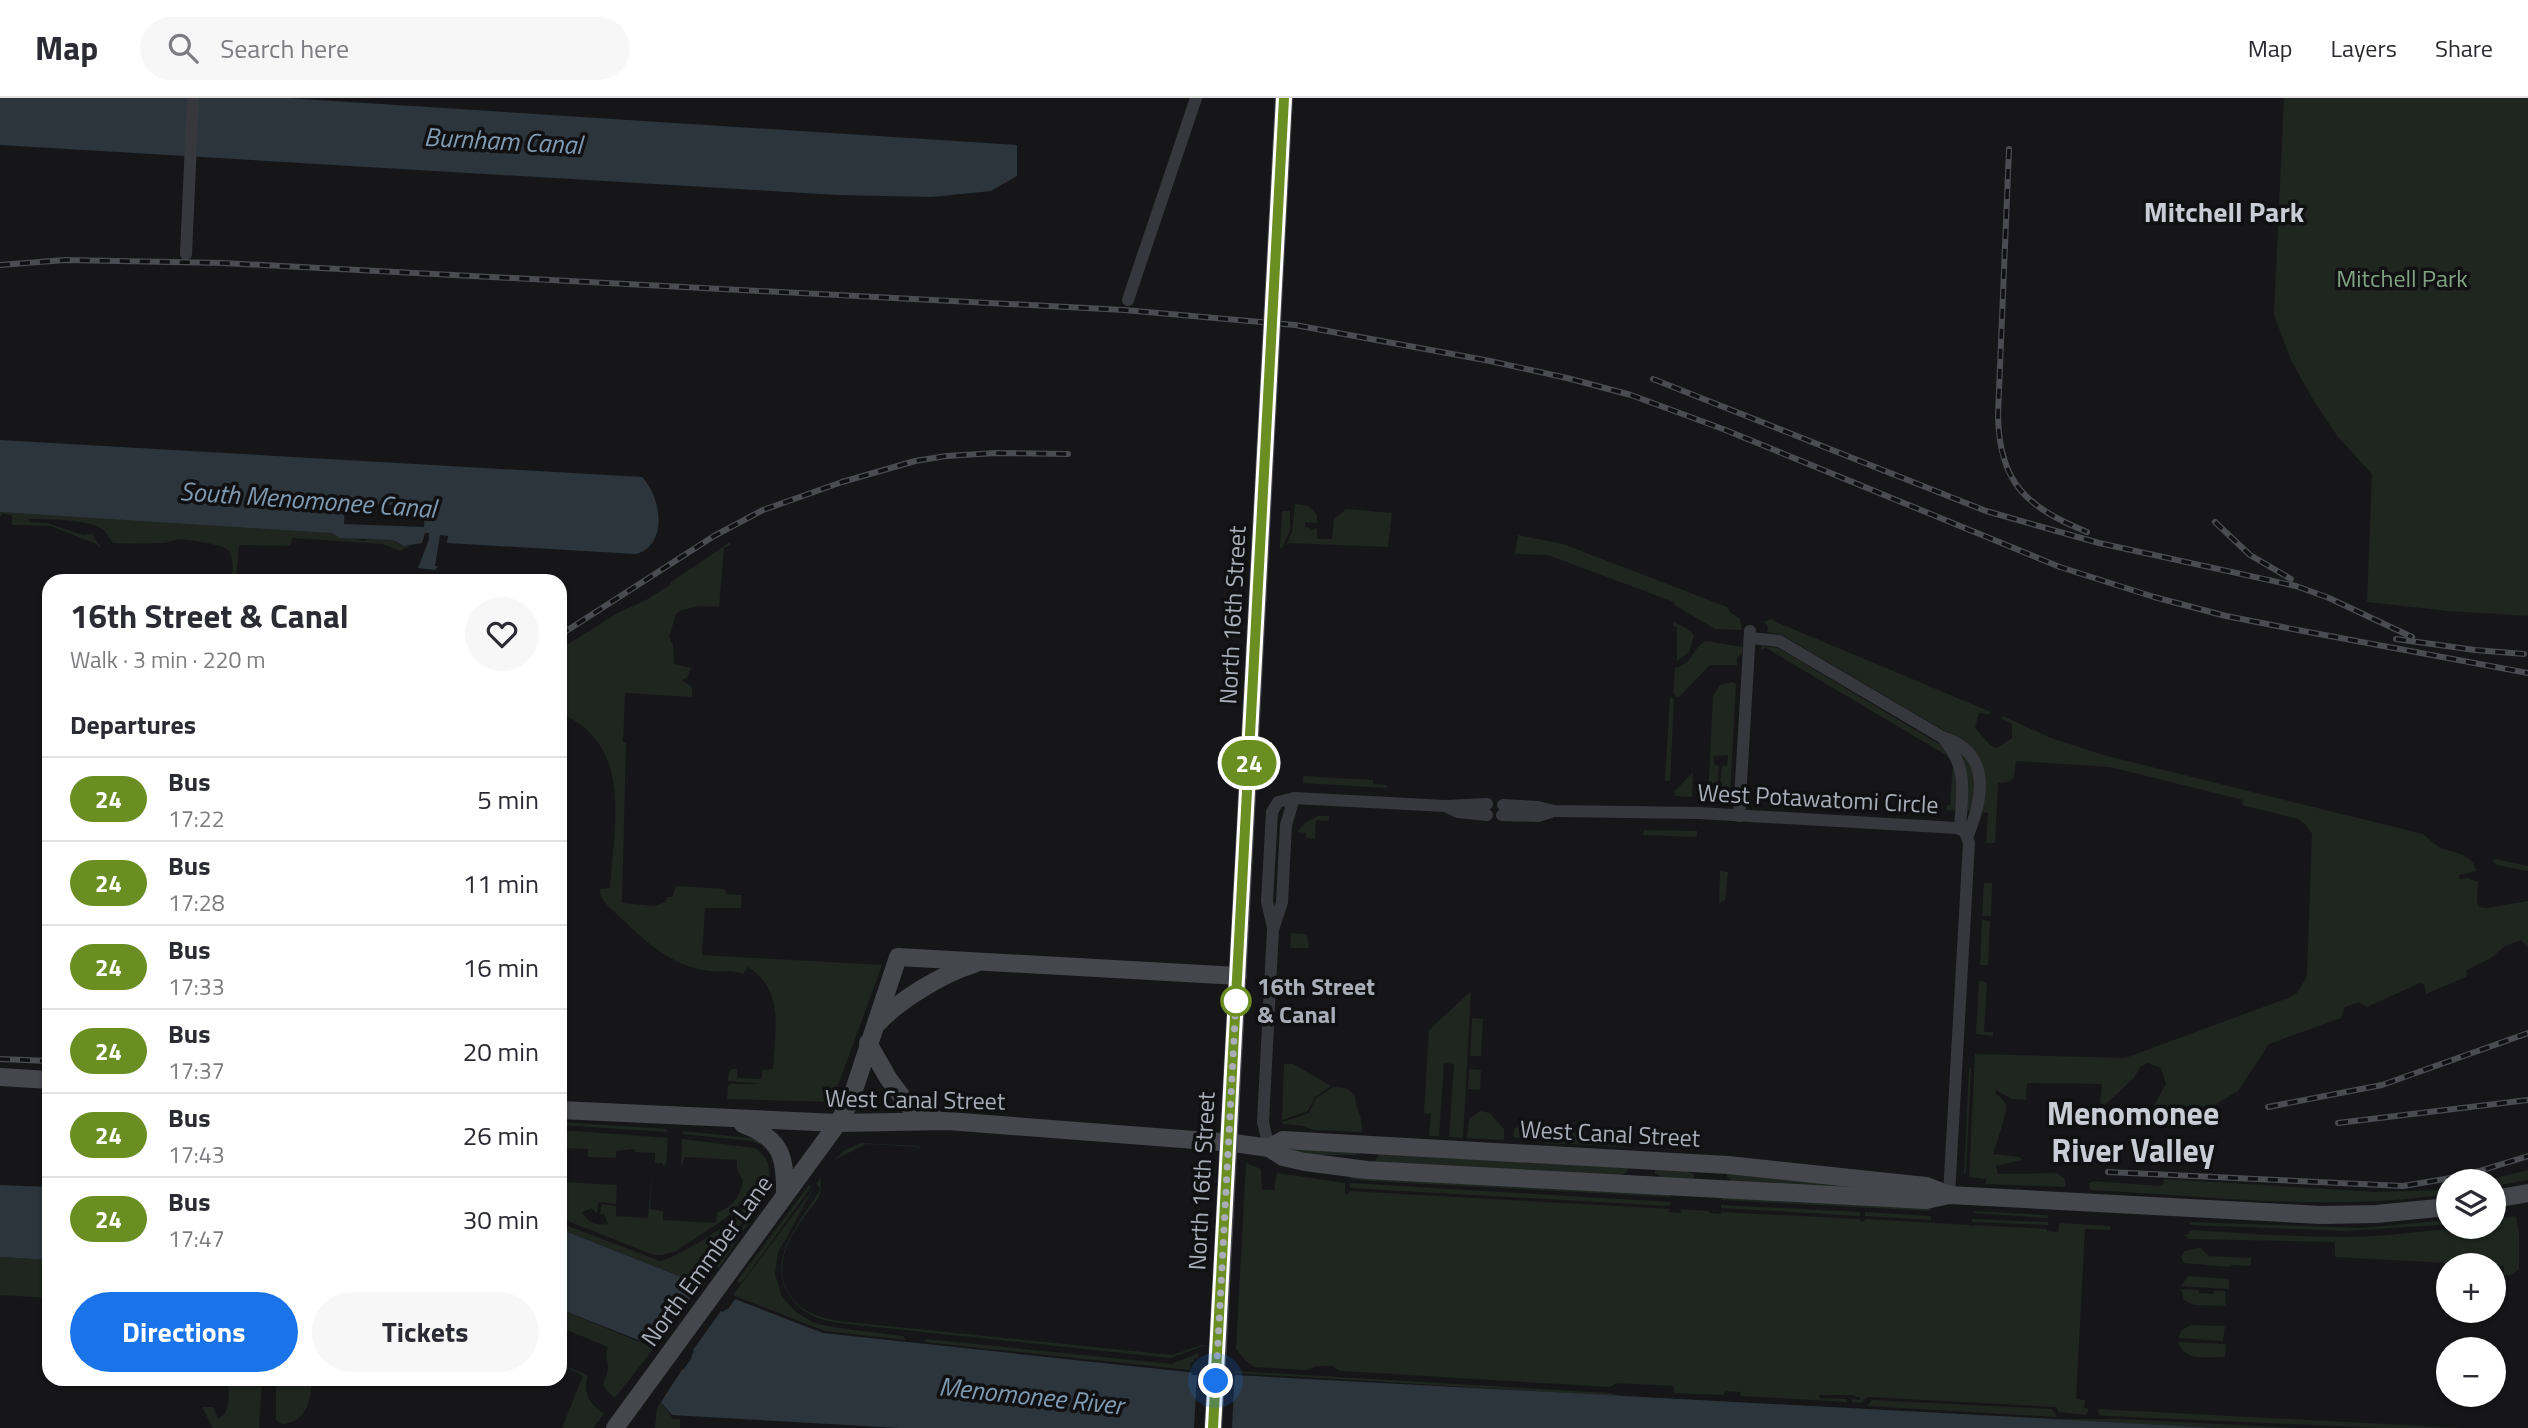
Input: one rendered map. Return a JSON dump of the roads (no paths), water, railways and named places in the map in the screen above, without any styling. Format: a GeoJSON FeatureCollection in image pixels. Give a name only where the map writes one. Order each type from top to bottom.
{"type":"FeatureCollection","features":[{"type":"Feature","properties":{"kind":"street"},"geometry":{"type":"LineString","coordinates":[[186,254],[193,98]]}},
{"type":"Feature","properties":{"kind":"street"},"geometry":{"type":"LineString","coordinates":[[1128,300],[1196,98]]}},
{"type":"Feature","properties":{"kind":"street","name":"North 16th Street"},"geometry":{"type":"LineString","coordinates":[[1213,1428],[1284,98]]}},
{"type":"Feature","properties":{"kind":"street"},"geometry":{"type":"LineString","coordinates":[[1739,816],[1750,635],[1779,641],[1967,749],[1978,768],[1978,812],[1964,832]]}},
{"type":"Feature","properties":{"kind":"street"},"geometry":{"type":"LineString","coordinates":[[1273,930],[1282,902],[1286,825],[1294,798]]}},
{"type":"Feature","properties":{"kind":"street"},"geometry":{"type":"LineString","coordinates":[[1269,1148],[1263,1122],[1273,930],[1267,901],[1272,812],[1278,802],[1294,798],[1487,809]]}},
{"type":"Feature","properties":{"kind":"street","name":"West Potawatomi Circle"},"geometry":{"type":"LineString","coordinates":[[1503,810],[1538,807],[1554,811],[1739,816],[1964,832],[1949,1195]]}},
{"type":"Feature","properties":{"kind":"street","name":"North Emmber Lane"},"geometry":{"type":"LineString","coordinates":[[615,1428],[838,1124],[850,1102],[898,957],[947,968]]}},
{"type":"Feature","properties":{"kind":"street"},"geometry":{"type":"LineString","coordinates":[[939,1121],[908,1105],[883,1070],[871,1035],[888,1011],[947,968],[981,962],[1238,976]]}},
{"type":"Feature","properties":{"kind":"street"},"geometry":{"type":"LineString","coordinates":[[0,1077],[42,1080]]}},
{"type":"Feature","properties":{"kind":"street","name":"West Canal Street"},"geometry":{"type":"LineString","coordinates":[[567,1110],[838,1124],[939,1121],[1209,1140],[1269,1148],[1283,1157],[1345,1168],[1639,1185],[1926,1200],[1949,1195],[2321,1215],[2376,1214],[2436,1208]]}},
{"type":"Feature","properties":{"kind":"street"},"geometry":{"type":"LineString","coordinates":[[733,1120],[761,1132],[775,1144],[784,1163],[785,1195]]}},
{"type":"Feature","properties":{"kind":"street","name":"West Canal Street"},"geometry":{"type":"LineString","coordinates":[[1269,1148],[1283,1140],[1717,1164],[1926,1186],[1949,1195]]}},
{"type":"Feature","properties":{"kind":"street"},"geometry":{"type":"LineString","coordinates":[[1639,1185],[1640,1160]]}},
{"type":"Feature","properties":{"kind":"street"},"geometry":{"type":"LineString","coordinates":[[1716,1189],[1717,1164]]}},
{"type":"Feature","properties":{"kind":"street"},"geometry":{"type":"LineString","coordinates":[[2506,1197],[2528,1193]]}},
{"type":"Feature","properties":{"kind":"water","name":"Burnham Canal"},"geometry":{"type":"Polygon","coordinates":[[[0,98],[287,98],[1017,145],[1017,176],[991,191],[932,197],[838,195],[0,145],[0,98]]]}},
{"type":"Feature","properties":{"kind":"water","name":"South Menomonee Canal"},"geometry":{"type":"Polygon","coordinates":[[[0,440],[642,477],[654,496],[659,519],[654,541],[647,549],[636,554],[447,543],[448,536],[440,535],[435,566],[438,566],[435,570],[418,568],[429,533],[425,533],[422,543],[404,546],[393,540],[340,538],[332,533],[0,512],[0,440]]]}},
{"type":"Feature","properties":{"kind":"water"},"geometry":{"type":"Polygon","coordinates":[[[0,1185],[42,1187],[42,1260],[0,1257],[0,1185]]]}},
{"type":"Feature","properties":{"kind":"water","name":"Menomonee River"},"geometry":{"type":"Polygon","coordinates":[[[567,1232],[689,1280],[696,1287],[693,1292],[723,1312],[735,1299],[823,1333],[1197,1373],[2218,1428],[900,1428],[672,1415],[661,1402],[694,1351],[663,1331],[651,1345],[567,1312],[567,1232]]]}},
{"type":"Feature","properties":{"kind":"railway"},"geometry":{"type":"LineString","coordinates":[[2009,149],[1998,415],[2004,459],[2020,490],[2033,502],[2048,513],[2087,532]]}},
{"type":"Feature","properties":{"kind":"railway"},"geometry":{"type":"LineString","coordinates":[[0,265],[65,260],[223,263],[1124,310],[1295,325],[1490,361],[1631,395],[1723,429],[2060,567],[2154,597],[2226,616],[2528,673]]}},
{"type":"Feature","properties":{"kind":"railway"},"geometry":{"type":"LineString","coordinates":[[1653,379],[1986,511],[2099,543],[2296,586],[2329,598],[2412,637]]}},
{"type":"Feature","properties":{"kind":"railway"},"geometry":{"type":"LineString","coordinates":[[567,630],[714,536],[763,510],[842,482],[915,461],[946,456],[996,453],[1068,454]]}},
{"type":"Feature","properties":{"kind":"railway"},"geometry":{"type":"LineString","coordinates":[[2215,522],[2250,555],[2291,579]]}},
{"type":"Feature","properties":{"kind":"railway"},"geometry":{"type":"LineString","coordinates":[[2396,639],[2524,654]]}},
{"type":"Feature","properties":{"kind":"railway"},"geometry":{"type":"LineString","coordinates":[[2268,1107],[2382,1085],[2528,1033]]}},
{"type":"Feature","properties":{"kind":"railway"},"geometry":{"type":"LineString","coordinates":[[0,1059],[42,1061]]}},
{"type":"Feature","properties":{"kind":"railway"},"geometry":{"type":"LineString","coordinates":[[2338,1123],[2528,1100]]}},
{"type":"Feature","properties":{"kind":"railway"},"geometry":{"type":"LineString","coordinates":[[2108,1172],[2403,1186],[2463,1176],[2528,1156]]}},
{"type":"Feature","properties":{"kind":"place","name":"16th Street & Canal"},"geometry":{"type":"Point","coordinates":[1236,1001]}},
{"type":"Feature","properties":{"kind":"district","name":"Mitchell Park"},"geometry":{"type":"Point","coordinates":[2224,212]}},
{"type":"Feature","properties":{"kind":"district","name":"Menomonee River Valley"},"geometry":{"type":"Point","coordinates":[2133,1132]}}]}
